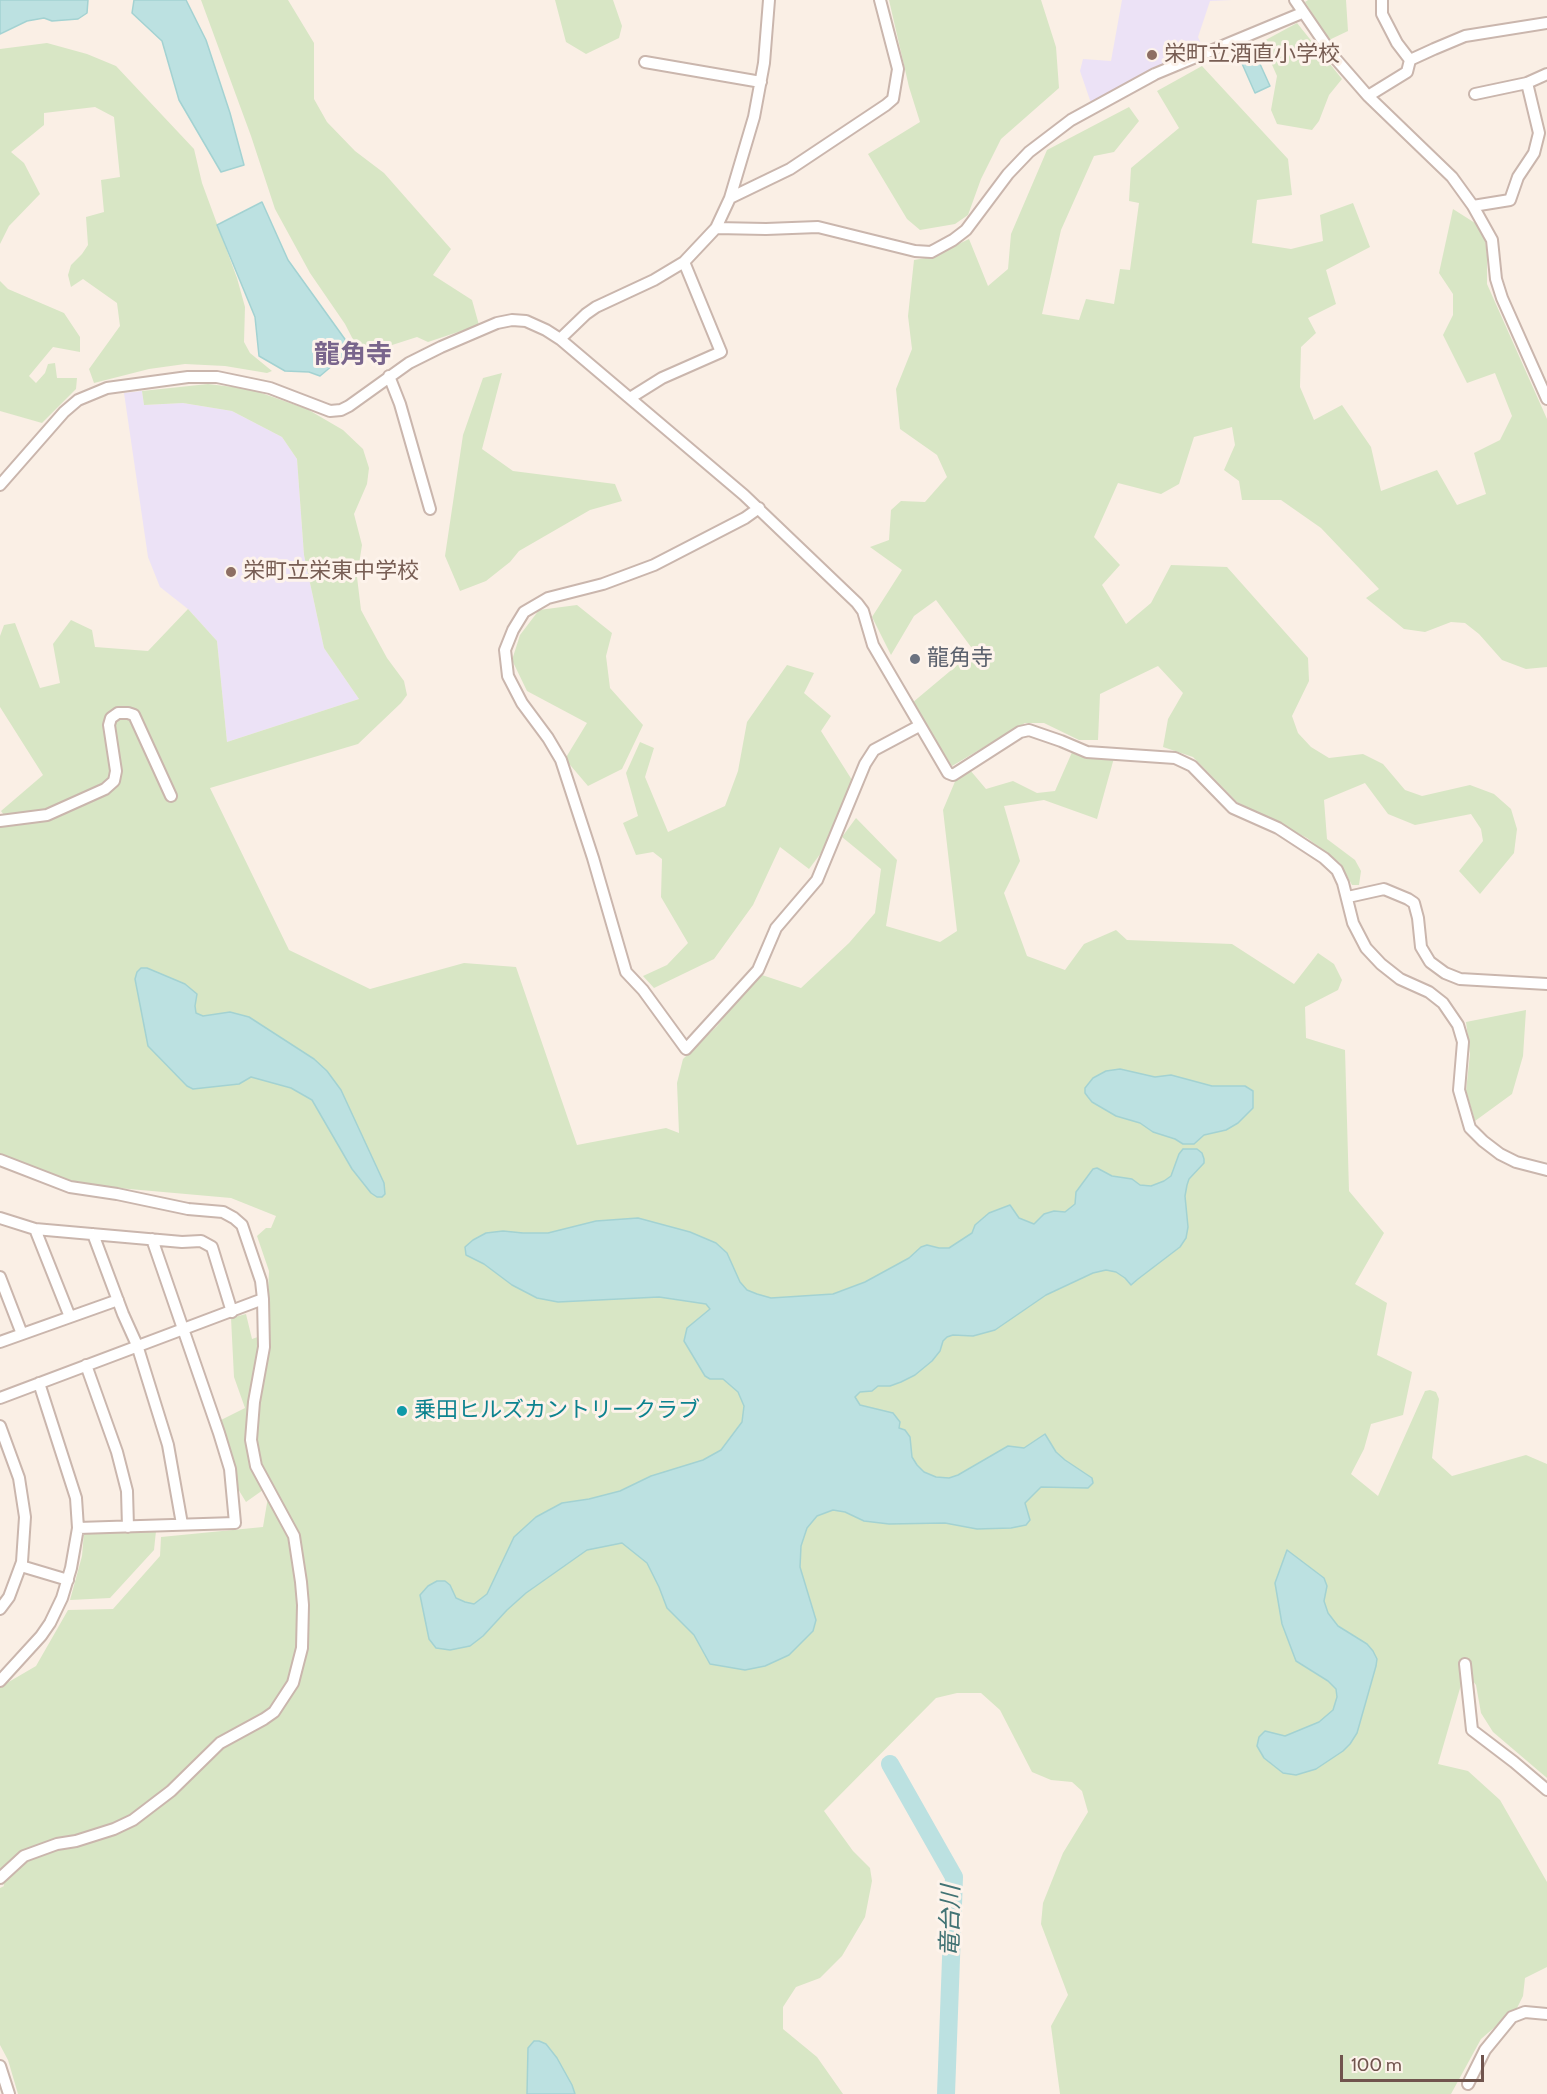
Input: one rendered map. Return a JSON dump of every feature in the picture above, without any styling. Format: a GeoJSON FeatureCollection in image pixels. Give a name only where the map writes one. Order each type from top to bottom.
{"type":"FeatureCollection","features":[{"type":"Feature","properties":{"kind":"street"},"geometry":{"type":"LineString","coordinates":[[560,339],[585,314],[596,307],[654,280],[684,262],[716,228],[730,198],[754,117],[761,82],[770,0]]}},
{"type":"Feature","properties":{"kind":"street"},"geometry":{"type":"LineString","coordinates":[[730,198],[790,169],[893,99],[898,69],[880,0]]}},
{"type":"Feature","properties":{"kind":"street"},"geometry":{"type":"LineString","coordinates":[[1295,0],[1334,57],[1368,96],[1452,177],[1473,206],[1492,240],[1496,279],[1502,298],[1547,399]]}},
{"type":"Feature","properties":{"kind":"street"},"geometry":{"type":"LineString","coordinates":[[1382,0],[1382,14],[1397,43],[1410,60]]}},
{"type":"Feature","properties":{"kind":"street"},"geometry":{"type":"LineString","coordinates":[[716,228],[818,227],[915,251],[931,252],[966,230],[1008,174],[1029,152],[1071,120],[1163,71],[1302,13]]}},
{"type":"Feature","properties":{"kind":"street"},"geometry":{"type":"LineString","coordinates":[[1410,60],[1465,36],[1547,23]]}},
{"type":"Feature","properties":{"kind":"street"},"geometry":{"type":"LineString","coordinates":[[1368,96],[1407,72],[1410,60]]}},
{"type":"Feature","properties":{"kind":"street"},"geometry":{"type":"LineString","coordinates":[[645,62],[761,82]]}},
{"type":"Feature","properties":{"kind":"street"},"geometry":{"type":"LineString","coordinates":[[1475,94],[1527,83],[1547,74]]}},
{"type":"Feature","properties":{"kind":"street"},"geometry":{"type":"LineString","coordinates":[[1473,206],[1510,200],[1518,177],[1534,153],[1539,133],[1527,83]]}},
{"type":"Feature","properties":{"kind":"street"},"geometry":{"type":"LineString","coordinates":[[630,398],[662,378],[722,352],[684,262]]}},
{"type":"Feature","properties":{"kind":"street"},"geometry":{"type":"LineString","coordinates":[[0,485],[64,412],[78,400],[107,388],[188,377],[217,377],[270,387],[330,411],[340,410],[409,363],[441,347],[496,323],[512,320],[526,321],[560,339],[630,398],[759,508],[857,603],[863,611],[873,645],[948,773],[953,775],[1020,732],[1029,730],[1087,752],[1175,758],[1192,766],[1233,808],[1278,828],[1324,858],[1337,870],[1348,897],[1353,923],[1366,948],[1400,979],[1428,992],[1443,1003],[1458,1025],[1463,1042],[1460,1090],[1470,1128],[1500,1154],[1516,1162],[1547,1170]]}},
{"type":"Feature","properties":{"kind":"street"},"geometry":{"type":"LineString","coordinates":[[389,376],[400,404],[430,509]]}},
{"type":"Feature","properties":{"kind":"street"},"geometry":{"type":"LineString","coordinates":[[759,508],[745,518],[654,565],[603,584],[548,598],[524,612],[505,650],[508,676],[522,703],[561,760],[626,972],[643,990],[686,1049],[758,970],[776,928],[817,880],[865,764],[874,750],[919,726]]}},
{"type":"Feature","properties":{"kind":"street"},"geometry":{"type":"LineString","coordinates":[[0,821],[47,815],[105,789],[114,781],[116,771],[109,725],[111,718],[118,713],[128,712],[134,715],[171,796]]}},
{"type":"Feature","properties":{"kind":"street"},"geometry":{"type":"LineString","coordinates":[[1348,897],[1384,889],[1414,903],[1421,947],[1430,962],[1460,980],[1547,984]]}},
{"type":"Feature","properties":{"kind":"street"},"geometry":{"type":"LineString","coordinates":[[0,1160],[69,1187],[117,1194],[188,1209],[223,1212],[242,1225],[261,1281],[263,1299],[264,1347],[254,1402],[251,1440],[256,1466],[294,1536],[302,1582],[303,1648],[293,1683],[274,1712],[220,1743],[171,1791],[133,1820],[114,1829],[76,1841],[57,1844],[24,1856],[0,1878]]}},
{"type":"Feature","properties":{"kind":"street"},"geometry":{"type":"LineString","coordinates":[[0,1218],[35,1229],[182,1242],[201,1241],[212,1247],[232,1312]]}},
{"type":"Feature","properties":{"kind":"street"},"geometry":{"type":"LineString","coordinates":[[35,1229],[70,1317]]}},
{"type":"Feature","properties":{"kind":"street"},"geometry":{"type":"LineString","coordinates":[[93,1234],[137,1346],[168,1444],[182,1524]]}},
{"type":"Feature","properties":{"kind":"street"},"geometry":{"type":"LineString","coordinates":[[78,1528],[235,1522],[230,1469],[153,1239]]}},
{"type":"Feature","properties":{"kind":"street"},"geometry":{"type":"LineString","coordinates":[[0,1277],[21,1334]]}},
{"type":"Feature","properties":{"kind":"street"},"geometry":{"type":"LineString","coordinates":[[0,1398],[263,1299]]}},
{"type":"Feature","properties":{"kind":"street"},"geometry":{"type":"LineString","coordinates":[[0,1342],[118,1300]]}},
{"type":"Feature","properties":{"kind":"street"},"geometry":{"type":"LineString","coordinates":[[86,1365],[117,1452],[127,1491],[128,1527]]}},
{"type":"Feature","properties":{"kind":"street"},"geometry":{"type":"LineString","coordinates":[[0,1681],[50,1623],[68,1580],[78,1528],[76,1498],[39,1383]]}},
{"type":"Feature","properties":{"kind":"street"},"geometry":{"type":"LineString","coordinates":[[0,1426],[19,1478],[25,1517],[21,1566],[9,1597],[0,1610]]}},
{"type":"Feature","properties":{"kind":"street"},"geometry":{"type":"LineString","coordinates":[[21,1566],[68,1580]]}},
{"type":"Feature","properties":{"kind":"street"},"geometry":{"type":"LineString","coordinates":[[1465,1664],[1472,1730],[1547,1790]]}},
{"type":"Feature","properties":{"kind":"street"},"geometry":{"type":"LineString","coordinates":[[1468,2084],[1485,2050],[1512,2018],[1525,2012],[1547,2014]]}},
{"type":"Feature","properties":{"kind":"street"},"geometry":{"type":"LineString","coordinates":[[0,2066],[9,2094]]}},
{"type":"Feature","properties":{"kind":"shaded area","name":"栄町立酒直小学校"},"geometry":{"type":"Polygon","coordinates":[[[1122,0],[1232,0],[1210,1],[1198,37],[1204,50],[1161,66],[1091,103],[1080,71],[1083,59],[1111,61],[1122,0]]]}},
{"type":"Feature","properties":{"kind":"shaded area","name":"栄町立栄東中学校"},"geometry":{"type":"Polygon","coordinates":[[[142,391],[144,405],[183,403],[232,411],[282,437],[297,459],[304,555],[324,648],[359,699],[227,742],[217,641],[188,609],[160,587],[148,557],[124,393],[142,391]]]}},
{"type":"Feature","properties":{"kind":"green space"},"geometry":{"type":"Polygon","coordinates":[[[201,0],[288,0],[314,43],[314,99],[327,122],[355,151],[384,173],[451,249],[433,275],[472,300],[479,325],[428,342],[417,337],[361,355],[345,324],[310,273],[275,209],[201,0]]]}},
{"type":"Feature","properties":{"kind":"green space"},"geometry":{"type":"Polygon","coordinates":[[[555,0],[613,0],[622,26],[619,38],[586,54],[566,42],[555,0]]]}},
{"type":"Feature","properties":{"kind":"green space"},"geometry":{"type":"Polygon","coordinates":[[[889,0],[1041,0],[1056,47],[1059,88],[1001,139],[981,179],[968,215],[955,224],[920,230],[907,219],[868,154],[920,122],[909,87],[889,0]]]}},
{"type":"Feature","properties":{"kind":"green space"},"geometry":{"type":"Polygon","coordinates":[[[1308,0],[1346,0],[1348,31],[1329,40],[1305,2],[1308,0]]]}},
{"type":"Feature","properties":{"kind":"green space"},"geometry":{"type":"Polygon","coordinates":[[[1297,23],[1342,79],[1329,95],[1319,121],[1312,130],[1277,124],[1271,110],[1277,76],[1262,42],[1297,23]]]}},
{"type":"Feature","properties":{"kind":"green space"},"geometry":{"type":"Polygon","coordinates":[[[47,43],[87,54],[116,66],[194,149],[202,183],[237,278],[245,307],[244,342],[250,353],[272,371],[267,373],[225,366],[185,364],[149,369],[94,383],[89,369],[120,326],[117,303],[83,279],[71,287],[68,275],[71,265],[88,245],[86,217],[104,212],[101,180],[120,177],[114,117],[95,107],[44,113],[44,125],[11,152],[24,163],[40,194],[9,226],[0,244],[0,49],[47,43]]]}},
{"type":"Feature","properties":{"kind":"green space"},"geometry":{"type":"Polygon","coordinates":[[[1202,66],[1288,159],[1292,195],[1257,200],[1252,243],[1291,249],[1323,241],[1320,215],[1353,203],[1370,247],[1326,270],[1336,304],[1308,318],[1316,333],[1301,347],[1300,387],[1314,420],[1342,405],[1371,447],[1381,491],[1437,470],[1457,505],[1486,494],[1474,453],[1500,440],[1512,416],[1495,373],[1467,383],[1443,335],[1453,315],[1453,294],[1439,273],[1453,209],[1475,223],[1485,239],[1487,284],[1547,419],[1547,667],[1526,669],[1502,660],[1479,634],[1465,623],[1451,622],[1425,632],[1404,629],[1366,598],[1379,589],[1321,528],[1281,500],[1242,500],[1239,481],[1224,470],[1235,445],[1232,427],[1194,437],[1179,484],[1161,494],[1118,483],[1094,537],[1120,565],[1102,585],[1126,624],[1151,603],[1171,565],[1227,567],[1308,658],[1309,681],[1292,716],[1298,733],[1311,747],[1329,758],[1363,754],[1383,764],[1405,790],[1422,796],[1470,785],[1494,794],[1511,809],[1517,829],[1514,853],[1480,894],[1459,871],[1483,841],[1481,829],[1471,814],[1415,825],[1388,814],[1365,783],[1324,800],[1327,839],[1355,860],[1361,871],[1359,885],[1352,885],[1340,863],[1307,838],[1237,802],[1193,757],[1163,747],[1168,719],[1183,693],[1158,666],[1100,694],[1098,740],[1079,740],[1044,723],[1025,723],[952,766],[912,703],[974,651],[936,600],[914,616],[891,655],[872,617],[902,570],[870,547],[889,540],[891,510],[901,501],[925,502],[947,477],[937,455],[900,429],[896,389],[912,349],[908,316],[914,260],[931,257],[969,239],[988,286],[1008,269],[1011,234],[1047,150],[1129,107],[1139,121],[1114,152],[1094,156],[1061,230],[1042,314],[1079,320],[1086,299],[1114,304],[1120,269],[1130,270],[1139,203],[1129,201],[1131,168],[1179,128],[1157,91],[1202,66]]]}},
{"type":"Feature","properties":{"kind":"green space"},"geometry":{"type":"Polygon","coordinates":[[[0,281],[8,289],[64,313],[80,337],[80,352],[53,347],[29,376],[36,383],[45,373],[48,364],[55,363],[57,378],[77,378],[76,389],[42,423],[0,411],[0,281]]]}},
{"type":"Feature","properties":{"kind":"green space"},"geometry":{"type":"Polygon","coordinates":[[[502,373],[482,449],[513,471],[615,484],[622,501],[590,510],[519,551],[510,562],[486,581],[460,591],[445,556],[463,435],[483,378],[502,373]]]}},
{"type":"Feature","properties":{"kind":"green space","name":"乗田ヒルズカントリークラブ"},"geometry":{"type":"Polygon","coordinates":[[[208,384],[250,389],[307,409],[343,430],[363,449],[369,468],[367,484],[354,514],[362,545],[357,577],[361,610],[387,658],[404,681],[407,695],[358,744],[210,788],[289,950],[370,989],[464,963],[516,967],[577,1145],[666,1128],[679,1133],[677,1083],[683,1059],[717,1026],[759,974],[801,988],[849,943],[875,913],[881,869],[842,837],[856,818],[897,860],[886,926],[940,942],[957,931],[943,810],[959,772],[970,770],[986,789],[1013,781],[1037,793],[1055,791],[1073,750],[1114,758],[1097,819],[1044,800],[1004,806],[1020,861],[1004,893],[1027,956],[1065,970],[1084,944],[1116,930],[1127,940],[1232,944],[1294,984],[1318,953],[1334,964],[1342,980],[1338,990],[1305,1007],[1306,1038],[1345,1050],[1349,1191],[1384,1233],[1355,1284],[1387,1303],[1377,1355],[1412,1372],[1403,1415],[1371,1424],[1364,1449],[1351,1474],[1378,1496],[1425,1391],[1430,1390],[1436,1392],[1439,1399],[1432,1458],[1452,1476],[1526,1455],[1547,1464],[1547,1778],[1493,1732],[1481,1713],[1476,1685],[1465,1671],[1438,1764],[1468,1771],[1500,1800],[1547,1882],[1547,1967],[1525,1978],[1523,1996],[1517,2008],[1481,2039],[1451,2094],[1060,2094],[1051,2026],[1068,1995],[1041,1924],[1043,1903],[1063,1853],[1088,1812],[1082,1791],[1072,1782],[1051,1780],[1032,1772],[1000,1710],[981,1693],[957,1693],[936,1698],[824,1811],[853,1851],[870,1868],[872,1881],[865,1917],[842,1956],[820,1978],[796,1987],[783,2007],[783,2029],[817,2057],[843,2094],[18,2094],[8,2060],[0,2045],[0,1888],[4,1886],[0,1873],[0,1687],[36,1666],[68,1610],[113,1609],[160,1556],[161,1537],[263,1527],[270,1485],[246,1502],[235,1484],[221,1420],[245,1408],[234,1377],[231,1318],[246,1314],[252,1339],[266,1334],[269,1271],[257,1236],[266,1228],[271,1228],[276,1216],[231,1198],[118,1188],[68,1180],[0,1154],[0,815],[4,815],[1,811],[43,775],[0,707],[0,636],[4,625],[15,623],[40,688],[60,683],[53,644],[71,620],[92,630],[95,647],[148,651],[188,609],[217,641],[227,742],[359,699],[324,648],[304,555],[297,459],[282,437],[232,411],[183,403],[144,405],[142,391],[208,384]]]}},
{"type":"Feature","properties":{"kind":"green space"},"geometry":{"type":"Polygon","coordinates":[[[577,605],[612,633],[606,656],[610,688],[643,725],[622,769],[588,786],[565,759],[587,723],[527,691],[512,660],[520,635],[539,610],[577,605]]]}},
{"type":"Feature","properties":{"kind":"green space"},"geometry":{"type":"Polygon","coordinates":[[[787,665],[814,673],[804,693],[831,716],[821,731],[852,780],[821,853],[809,869],[780,847],[753,905],[714,959],[654,988],[643,976],[667,965],[688,943],[661,897],[662,859],[653,852],[636,855],[623,823],[638,816],[626,773],[640,742],[654,748],[645,777],[668,832],[725,806],[738,771],[747,722],[787,665]]]}},
{"type":"Feature","properties":{"kind":"green space"},"geometry":{"type":"Polygon","coordinates":[[[1526,1010],[1523,1056],[1512,1094],[1475,1121],[1466,1091],[1470,1054],[1466,1022],[1526,1010]]]}},
{"type":"Feature","properties":{"kind":"green space"},"geometry":{"type":"Polygon","coordinates":[[[156,1531],[154,1550],[110,1598],[70,1600],[82,1556],[84,1532],[156,1531]]]}},
{"type":"Feature","properties":{"kind":"water"},"geometry":{"type":"Polygon","coordinates":[[[0,0],[88,0],[87,13],[78,19],[52,21],[44,18],[27,21],[0,34],[0,0]]]}},
{"type":"Feature","properties":{"kind":"water"},"geometry":{"type":"Polygon","coordinates":[[[134,0],[186,0],[206,40],[244,165],[221,172],[179,100],[162,41],[132,13],[134,0]]]}},
{"type":"Feature","properties":{"kind":"water"},"geometry":{"type":"Polygon","coordinates":[[[1255,53],[1270,86],[1255,93],[1240,59],[1255,53]]]}},
{"type":"Feature","properties":{"kind":"water"},"geometry":{"type":"Polygon","coordinates":[[[262,202],[288,260],[352,349],[320,376],[309,372],[285,371],[259,356],[255,317],[217,225],[262,202]]]}},
{"type":"Feature","properties":{"kind":"water"},"geometry":{"type":"Polygon","coordinates":[[[141,968],[147,968],[185,984],[197,994],[196,1013],[203,1016],[230,1012],[249,1017],[314,1059],[327,1071],[341,1090],[384,1183],[385,1194],[377,1197],[371,1193],[352,1169],[312,1100],[291,1088],[251,1077],[239,1084],[193,1089],[187,1086],[148,1046],[135,979],[141,968]]]}},
{"type":"Feature","properties":{"kind":"water"},"geometry":{"type":"Polygon","coordinates":[[[1120,1069],[1155,1077],[1171,1075],[1212,1086],[1245,1086],[1253,1091],[1253,1108],[1238,1123],[1226,1130],[1204,1135],[1194,1144],[1183,1144],[1153,1132],[1140,1123],[1116,1116],[1092,1102],[1085,1093],[1085,1088],[1093,1078],[1106,1071],[1120,1069]]]}},
{"type":"Feature","properties":{"kind":"water"},"geometry":{"type":"Polygon","coordinates":[[[1183,1149],[1197,1149],[1202,1153],[1204,1159],[1204,1163],[1189,1179],[1187,1185],[1186,1238],[1180,1247],[1131,1285],[1116,1272],[1106,1270],[1093,1273],[1046,1295],[995,1330],[973,1336],[947,1337],[932,1361],[915,1375],[890,1386],[878,1386],[872,1391],[860,1392],[855,1397],[860,1405],[893,1413],[900,1422],[899,1428],[905,1430],[910,1437],[912,1457],[917,1465],[924,1472],[936,1477],[949,1478],[958,1475],[1008,1446],[1024,1448],[1045,1434],[1056,1452],[1092,1478],[1093,1483],[1088,1488],[1041,1487],[1025,1503],[1030,1520],[1026,1525],[1011,1528],[977,1529],[945,1523],[889,1524],[864,1521],[845,1512],[833,1510],[817,1516],[807,1528],[801,1546],[800,1567],[816,1620],[813,1631],[789,1655],[765,1666],[745,1670],[710,1664],[694,1635],[667,1608],[647,1563],[622,1543],[587,1550],[526,1593],[470,1646],[450,1650],[436,1648],[429,1639],[420,1595],[428,1586],[437,1581],[445,1581],[450,1585],[456,1598],[474,1604],[487,1594],[514,1537],[536,1517],[562,1503],[620,1491],[651,1476],[703,1460],[721,1450],[742,1422],[744,1406],[738,1392],[723,1379],[710,1379],[705,1376],[684,1341],[687,1328],[710,1309],[706,1304],[659,1297],[558,1302],[537,1298],[512,1285],[484,1264],[466,1255],[465,1247],[473,1240],[486,1233],[503,1231],[548,1233],[596,1221],[638,1218],[690,1232],[716,1243],[727,1253],[740,1282],[747,1290],[757,1294],[771,1298],[833,1294],[865,1282],[909,1258],[921,1247],[927,1245],[949,1248],[972,1233],[975,1225],[989,1213],[1010,1205],[1019,1218],[1034,1224],[1044,1214],[1054,1211],[1065,1212],[1075,1204],[1076,1192],[1093,1169],[1097,1168],[1112,1176],[1132,1179],[1140,1185],[1151,1186],[1164,1181],[1171,1176],[1183,1149]]]}},
{"type":"Feature","properties":{"kind":"water"},"geometry":{"type":"Polygon","coordinates":[[[1287,1550],[1324,1578],[1327,1586],[1324,1601],[1328,1613],[1338,1626],[1367,1644],[1377,1659],[1357,1733],[1350,1744],[1316,1769],[1296,1775],[1283,1773],[1264,1758],[1257,1746],[1259,1737],[1265,1731],[1285,1736],[1319,1722],[1333,1710],[1337,1697],[1336,1689],[1328,1681],[1296,1661],[1282,1624],[1275,1583],[1287,1550]]]}},
{"type":"Feature","properties":{"kind":"water"},"geometry":{"type":"Polygon","coordinates":[[[534,2041],[546,2044],[557,2058],[575,2094],[527,2094],[528,2048],[534,2041]]]}},
{"type":"Feature","properties":{"kind":"waterway","name":"竜台川"},"geometry":{"type":"LineString","coordinates":[[890,1764],[954,1877],[946,2094]]}},
{"type":"Feature","properties":{"kind":"place","name":"栄町立酒直小学校"},"geometry":{"type":"Point","coordinates":[1152,55]}},
{"type":"Feature","properties":{"kind":"place","name":"栄町立栄東中学校"},"geometry":{"type":"Point","coordinates":[231,572]}},
{"type":"Feature","properties":{"kind":"place","name":"龍角寺"},"geometry":{"type":"Point","coordinates":[915,659]}},
{"type":"Feature","properties":{"kind":"place","name":"乗田ヒルズカントリークラブ"},"geometry":{"type":"Point","coordinates":[402,1411]}},
{"type":"Feature","properties":{"kind":"district","name":"龍角寺"},"geometry":{"type":"Point","coordinates":[353,355]}}]}
